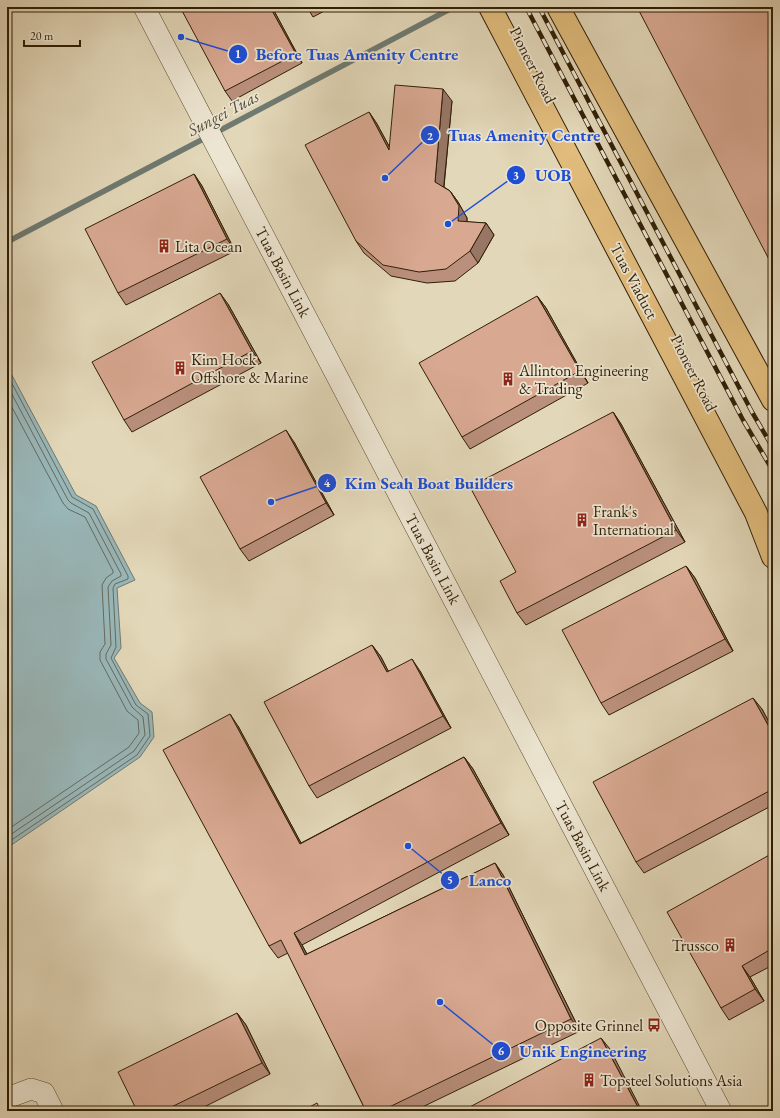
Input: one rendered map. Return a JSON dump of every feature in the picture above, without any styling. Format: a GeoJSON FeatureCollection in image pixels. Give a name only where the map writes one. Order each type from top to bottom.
{"type":"FeatureCollection","features":[{"type":"Feature","properties":{"kind":"main road","name":"Tuas Viaduct"},"geometry":{"type":"LineString","coordinates":[[490,7],[756,513],[773,557]]}},
{"type":"Feature","properties":{"kind":"main road","name":"Pioneer Road"},"geometry":{"type":"LineString","coordinates":[[503,7],[576,148],[637,260],[773,528]]}},
{"type":"Feature","properties":{"kind":"main road"},"geometry":{"type":"LineString","coordinates":[[558,7],[773,400]]}},
{"type":"Feature","properties":{"kind":"street","name":"Tuas Basin Link"},"geometry":{"type":"LineString","coordinates":[[144,7],[722,1111]]}},
{"type":"Feature","properties":{"kind":"street"},"geometry":{"type":"LineString","coordinates":[[7,1098],[31,1089],[44,1093],[53,1111]]}},
{"type":"Feature","properties":{"kind":"water"},"geometry":{"type":"Polygon","coordinates":[[[7,366],[76,495],[96,506],[135,580],[117,588],[121,648],[114,658],[140,703],[152,712],[154,737],[140,757],[7,848],[7,366]]]}},
{"type":"Feature","properties":{"kind":"building"},"geometry":{"type":"Polygon","coordinates":[[[180,7],[270,7],[296,54],[225,91],[180,7]]]}},
{"type":"Feature","properties":{"kind":"building"},"geometry":{"type":"Polygon","coordinates":[[[637,7],[773,7],[773,267],[637,7]]]}},
{"type":"Feature","properties":{"kind":"building"},"geometry":{"type":"Polygon","coordinates":[[[395,85],[443,89],[435,182],[450,191],[459,206],[458,221],[486,223],[470,251],[446,269],[419,272],[383,265],[356,241],[305,145],[369,112],[389,150],[395,85]]]}},
{"type":"Feature","properties":{"kind":"building","name":"Lita Ocean"},"geometry":{"type":"Polygon","coordinates":[[[194,174],[227,239],[118,293],[85,229],[194,174]]]}},
{"type":"Feature","properties":{"kind":"building","name":"Kim Hock Offshore & Marine"},"geometry":{"type":"Polygon","coordinates":[[[220,293],[252,351],[124,420],[92,362],[220,293]]]}},
{"type":"Feature","properties":{"kind":"building","name":"Allinton Engineering & Trading"},"geometry":{"type":"Polygon","coordinates":[[[537,296],[580,371],[462,437],[419,363],[537,296]]]}},
{"type":"Feature","properties":{"kind":"building","name":"Frank's International"},"geometry":{"type":"Polygon","coordinates":[[[613,412],[676,530],[517,613],[500,581],[516,572],[470,487],[613,412]]]}},
{"type":"Feature","properties":{"kind":"building"},"geometry":{"type":"Polygon","coordinates":[[[286,430],[326,503],[240,549],[200,477],[286,430]]]}},
{"type":"Feature","properties":{"kind":"building"},"geometry":{"type":"Polygon","coordinates":[[[686,566],[725,639],[601,703],[562,630],[686,566]]]}},
{"type":"Feature","properties":{"kind":"building"},"geometry":{"type":"Polygon","coordinates":[[[372,645],[387,672],[412,659],[443,716],[309,786],[264,702],[372,645]]]}},
{"type":"Feature","properties":{"kind":"building"},"geometry":{"type":"Polygon","coordinates":[[[753,698],[773,734],[773,789],[636,862],[593,782],[753,698]]]}},
{"type":"Feature","properties":{"kind":"building"},"geometry":{"type":"Polygon","coordinates":[[[230,714],[300,844],[464,757],[501,823],[294,933],[305,955],[495,863],[571,1019],[381,1111],[366,1111],[281,940],[269,946],[163,750],[230,714]]]}},
{"type":"Feature","properties":{"kind":"building","name":"Trussco"},"geometry":{"type":"Polygon","coordinates":[[[773,853],[773,948],[742,966],[755,989],[721,1008],[667,912],[773,853]]]}},
{"type":"Feature","properties":{"kind":"building"},"geometry":{"type":"Polygon","coordinates":[[[237,1013],[262,1063],[163,1111],[137,1111],[118,1072],[237,1013]]]}},
{"type":"Feature","properties":{"kind":"building"},"geometry":{"type":"Polygon","coordinates":[[[773,1028],[773,1039],[769,1030],[773,1028]]]}},
{"type":"Feature","properties":{"kind":"building","name":"Topsteel Solutions Asia"},"geometry":{"type":"Polygon","coordinates":[[[601,1038],[640,1111],[462,1111],[601,1038]]]}},
{"type":"Feature","properties":{"kind":"building"},"geometry":{"type":"Polygon","coordinates":[[[317,1103],[321,1111],[302,1111],[317,1103]]]}},
{"type":"Feature","properties":{"kind":"waterway","name":"Sungei Tuas"},"geometry":{"type":"LineString","coordinates":[[215,133],[452,8]]}},
{"type":"Feature","properties":{"kind":"waterway","name":"Sungei Tuas"},"geometry":{"type":"LineString","coordinates":[[7,242],[207,137]]}},
{"type":"Feature","properties":{"kind":"railway"},"geometry":{"type":"LineString","coordinates":[[526,7],[743,420],[773,471]]}},
{"type":"Feature","properties":{"kind":"railway"},"geometry":{"type":"LineString","coordinates":[[539,7],[752,412],[773,448]]}},
{"type":"Feature","properties":{"kind":"place","name":"Before Tuas Amenity Centre"},"geometry":{"type":"Point","coordinates":[181,37]}},
{"type":"Feature","properties":{"kind":"place","name":"Tuas Amenity Centre"},"geometry":{"type":"Point","coordinates":[385,178]}},
{"type":"Feature","properties":{"kind":"place","name":"UOB"},"geometry":{"type":"Point","coordinates":[448,224]}},
{"type":"Feature","properties":{"kind":"place","name":"Lita Ocean"},"geometry":{"type":"Point","coordinates":[164,246]}},
{"type":"Feature","properties":{"kind":"place","name":"Kim Hock Offshore & Marine"},"geometry":{"type":"Point","coordinates":[180,368]}},
{"type":"Feature","properties":{"kind":"place","name":"Allinton Engineering & Trading"},"geometry":{"type":"Point","coordinates":[508,379]}},
{"type":"Feature","properties":{"kind":"place","name":"Kim Seah Boat Builders"},"geometry":{"type":"Point","coordinates":[271,502]}},
{"type":"Feature","properties":{"kind":"place","name":"Frank's International"},"geometry":{"type":"Point","coordinates":[582,520]}},
{"type":"Feature","properties":{"kind":"place","name":"Lanco"},"geometry":{"type":"Point","coordinates":[408,846]}},
{"type":"Feature","properties":{"kind":"place","name":"Trussco"},"geometry":{"type":"Point","coordinates":[730,945]}},
{"type":"Feature","properties":{"kind":"place","name":"Unik Engineering"},"geometry":{"type":"Point","coordinates":[440,1002]}},
{"type":"Feature","properties":{"kind":"place","name":"Opposite Grinnel"},"geometry":{"type":"Point","coordinates":[654,1025]}},
{"type":"Feature","properties":{"kind":"place","name":"Topsteel Solutions Asia"},"geometry":{"type":"Point","coordinates":[589,1080]}}]}
